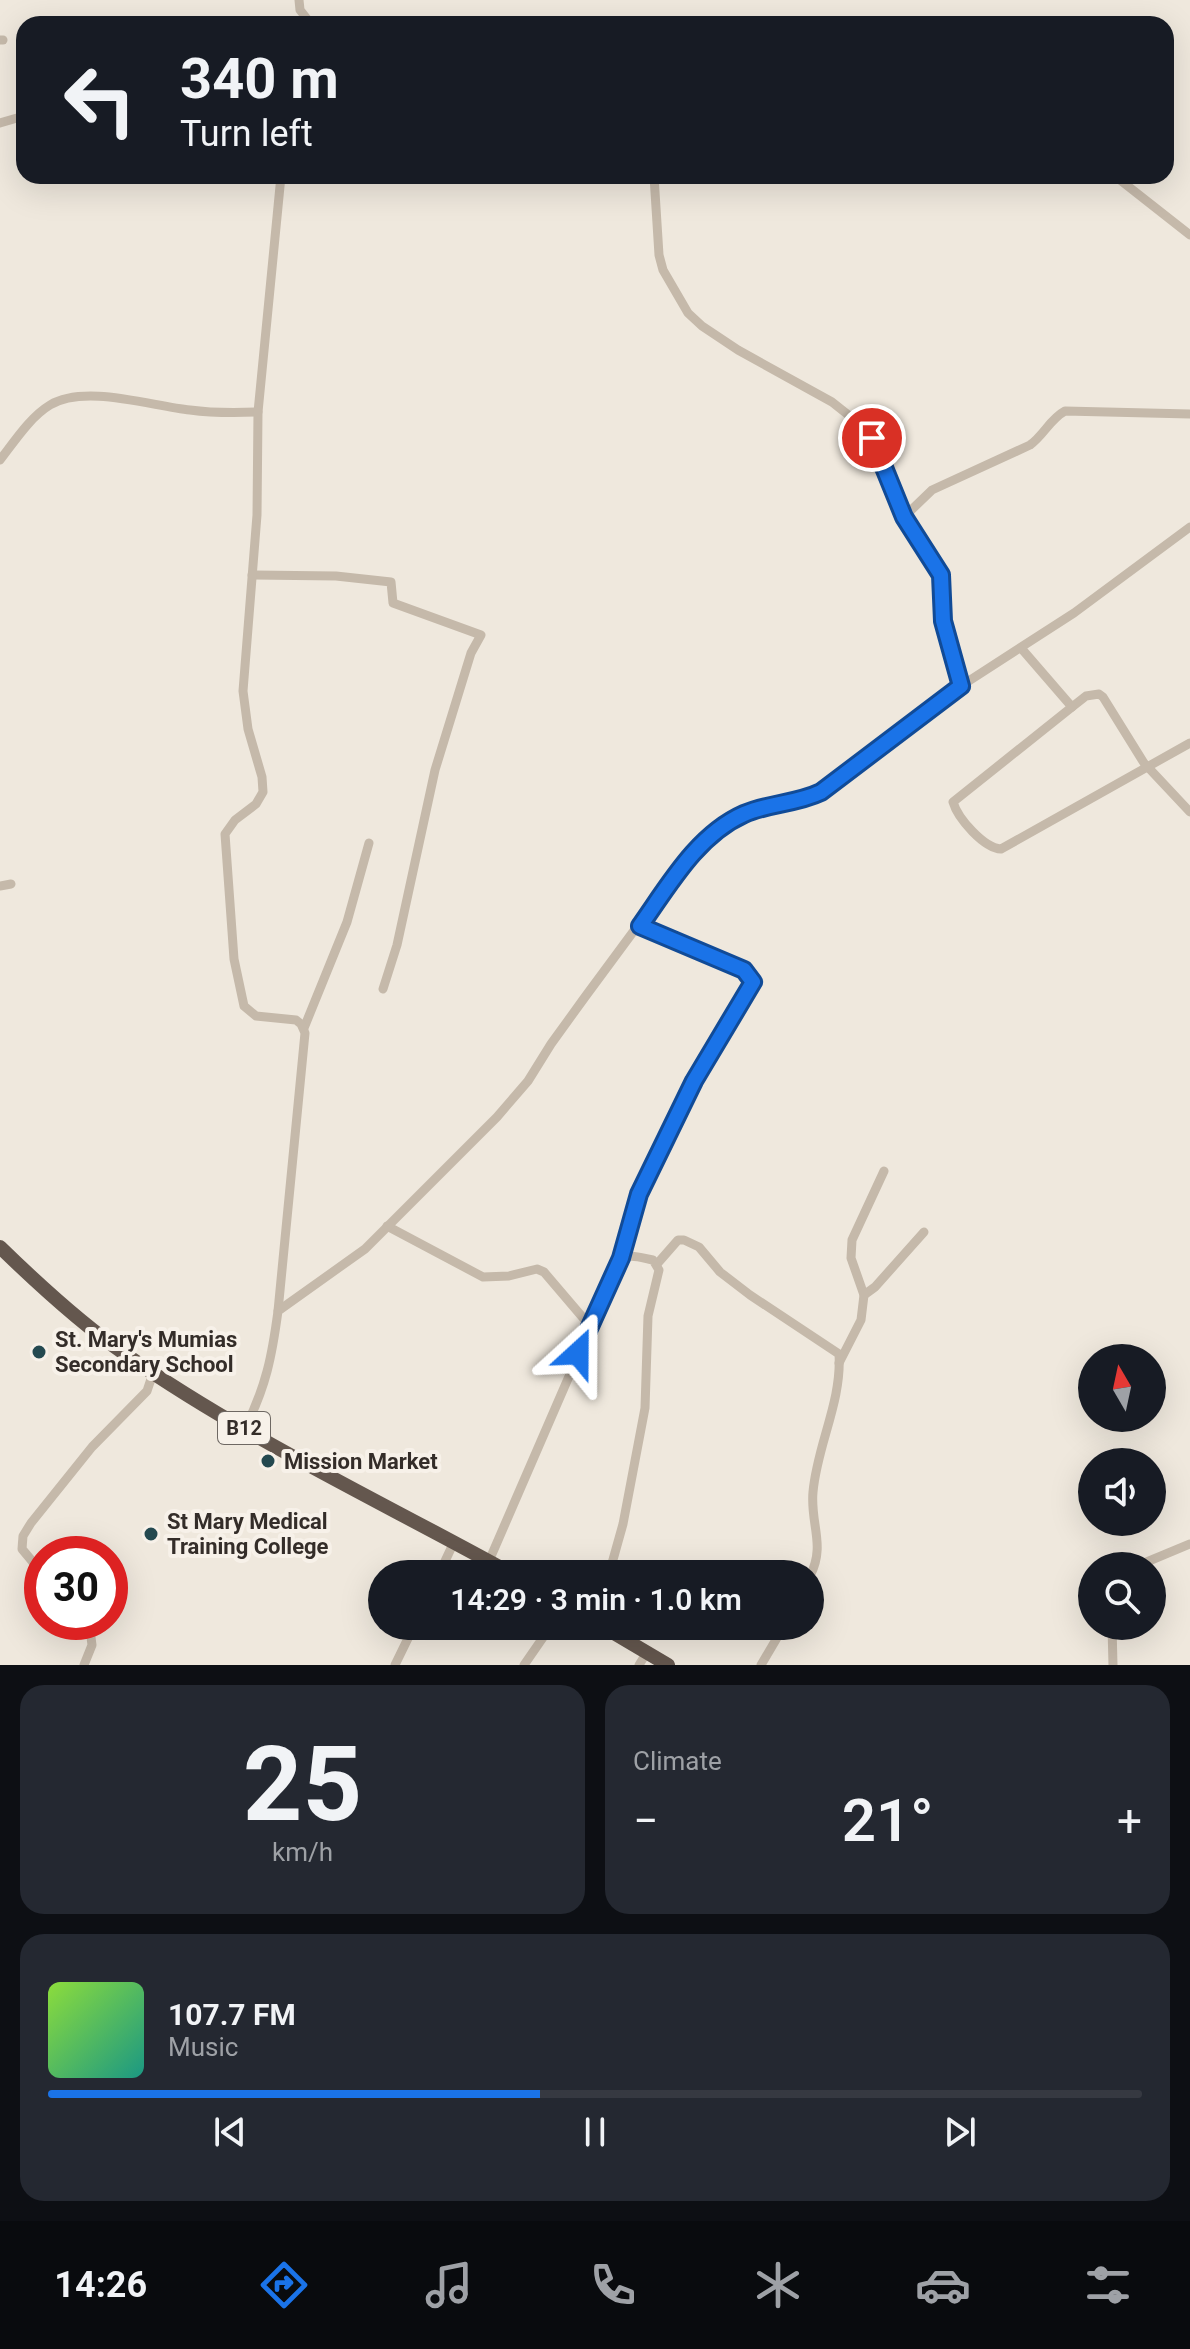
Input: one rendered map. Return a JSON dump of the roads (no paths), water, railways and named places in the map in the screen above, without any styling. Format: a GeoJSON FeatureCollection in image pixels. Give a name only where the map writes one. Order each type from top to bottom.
{"type":"FeatureCollection","features":[{"type":"Feature","properties":{"kind":"highway","name":"B12"},"geometry":{"type":"LineString","coordinates":[[0,1247],[67,1309],[153,1373],[245,1428],[487,1560]]}},
{"type":"Feature","properties":{"kind":"highway"},"geometry":{"type":"LineString","coordinates":[[619,1640],[643,1659],[668,1665]]}},
{"type":"Feature","properties":{"kind":"street"},"geometry":{"type":"LineString","coordinates":[[280,184],[258,412],[257,515],[243,701],[263,792],[256,804],[235,820],[225,834],[234,959],[244,1006],[249,1013],[261,1018],[296,1020],[304,1028]]}},
{"type":"Feature","properties":{"kind":"street"},"geometry":{"type":"LineString","coordinates":[[655,184],[659,255],[669,283],[688,313],[713,335],[832,402],[861,425],[874,441],[904,517],[941,575],[943,621],[961,686]]}},
{"type":"Feature","properties":{"kind":"street"},"geometry":{"type":"LineString","coordinates":[[1125,184],[1190,235]]}},
{"type":"Feature","properties":{"kind":"street"},"geometry":{"type":"LineString","coordinates":[[0,460],[39,413],[49,405],[74,397],[120,399],[203,412],[258,412]]}},
{"type":"Feature","properties":{"kind":"street"},"geometry":{"type":"LineString","coordinates":[[904,517],[932,490],[1030,445],[1041,437],[1054,417],[1065,411],[1190,414]]}},
{"type":"Feature","properties":{"kind":"street"},"geometry":{"type":"LineString","coordinates":[[278,1311],[365,1249],[450,1167],[521,1090],[551,1044],[684,863],[715,831],[757,809],[804,800],[821,792],[961,686],[1086,604],[1190,527]]}},
{"type":"Feature","properties":{"kind":"street"},"geometry":{"type":"LineString","coordinates":[[252,575],[336,576],[391,582],[393,603],[481,635],[471,653],[435,770],[397,945],[383,989]]}},
{"type":"Feature","properties":{"kind":"street"},"geometry":{"type":"LineString","coordinates":[[1021,648],[1072,707]]}},
{"type":"Feature","properties":{"kind":"street"},"geometry":{"type":"LineString","coordinates":[[1190,743],[1148,767],[1001,849],[991,847],[956,810],[953,802],[1086,696],[1099,694],[1148,767],[1190,812]]}},
{"type":"Feature","properties":{"kind":"street"},"geometry":{"type":"LineString","coordinates":[[245,1428],[262,1395],[278,1311],[304,1028],[347,922],[369,843]]}},
{"type":"Feature","properties":{"kind":"street"},"geometry":{"type":"LineString","coordinates":[[0,886],[11,884]]}},
{"type":"Feature","properties":{"kind":"street"},"geometry":{"type":"LineString","coordinates":[[489,1560],[621,1258],[639,1194],[694,1081],[753,982],[744,970],[640,926]]}},
{"type":"Feature","properties":{"kind":"street"},"geometry":{"type":"LineString","coordinates":[[838,1366],[861,1320],[864,1295],[851,1258],[852,1240],[884,1171]]}},
{"type":"Feature","properties":{"kind":"street"},"geometry":{"type":"LineString","coordinates":[[387,1226],[483,1277],[509,1276],[537,1269],[544,1272],[590,1326]]}},
{"type":"Feature","properties":{"kind":"street"},"geometry":{"type":"LineString","coordinates":[[864,1295],[875,1287],[924,1232]]}},
{"type":"Feature","properties":{"kind":"street"},"geometry":{"type":"LineString","coordinates":[[657,1264],[680,1239],[699,1247],[720,1272],[836,1351],[839,1359],[835,1405],[813,1489],[817,1560]]}},
{"type":"Feature","properties":{"kind":"street"},"geometry":{"type":"LineString","coordinates":[[621,1258],[630,1256],[657,1264]]}},
{"type":"Feature","properties":{"kind":"street"},"geometry":{"type":"LineString","coordinates":[[613,1560],[623,1524],[645,1408],[648,1316],[659,1270],[657,1264]]}},
{"type":"Feature","properties":{"kind":"street"},"geometry":{"type":"LineString","coordinates":[[25,1536],[26,1530],[92,1447],[147,1391],[153,1373]]}},
{"type":"Feature","properties":{"kind":"street"},"geometry":{"type":"LineString","coordinates":[[446,1560],[454,1542]]}},
{"type":"Feature","properties":{"kind":"street"},"geometry":{"type":"LineString","coordinates":[[1166,1554],[1190,1544]]}},
{"type":"Feature","properties":{"kind":"street"},"geometry":{"type":"LineString","coordinates":[[84,1665],[91,1640]]}},
{"type":"Feature","properties":{"kind":"street"},"geometry":{"type":"LineString","coordinates":[[395,1665],[407,1640]]}},
{"type":"Feature","properties":{"kind":"street"},"geometry":{"type":"LineString","coordinates":[[524,1665],[541,1640]]}},
{"type":"Feature","properties":{"kind":"street"},"geometry":{"type":"LineString","coordinates":[[761,1665],[776,1640]]}},
{"type":"Feature","properties":{"kind":"street"},"geometry":{"type":"LineString","coordinates":[[1112,1640],[1113,1665]]}},
{"type":"Feature","properties":{"kind":"place","name":"St. Mary's Mumias Secondary School"},"geometry":{"type":"Point","coordinates":[39,1352]}},
{"type":"Feature","properties":{"kind":"place","name":"Mission Market"},"geometry":{"type":"Point","coordinates":[268,1461]}},
{"type":"Feature","properties":{"kind":"place","name":"St Mary Medical Training College"},"geometry":{"type":"Point","coordinates":[151,1534]}}]}
